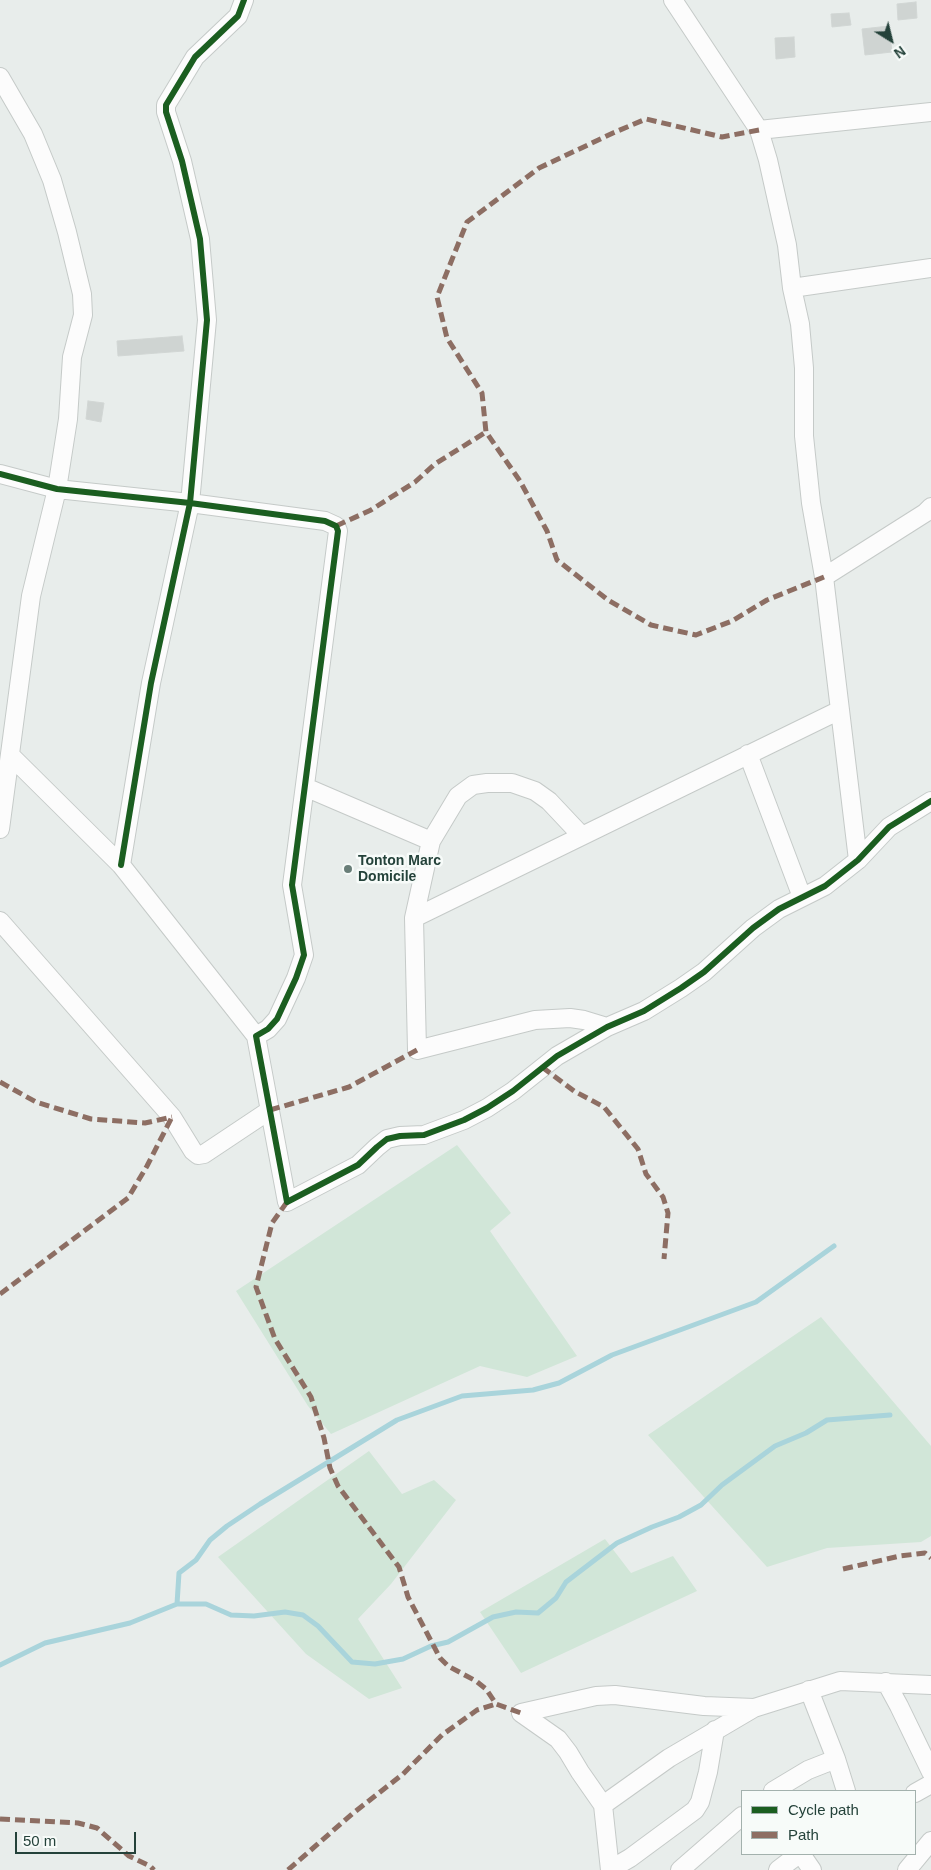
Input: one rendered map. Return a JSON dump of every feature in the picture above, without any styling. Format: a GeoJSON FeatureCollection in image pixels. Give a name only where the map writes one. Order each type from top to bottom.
{"type":"FeatureCollection","features":[{"type":"Feature","properties":{"kind":"street"},"geometry":{"type":"LineString","coordinates":[[121,866],[151,684],[190,503],[207,320],[200,239],[182,161],[166,112],[166,105],[195,57],[238,16],[244,0]]}},
{"type":"Feature","properties":{"kind":"street"},"geometry":{"type":"LineString","coordinates":[[673,0],[759,130],[768,160],[787,245],[792,288],[800,324],[804,368],[804,436],[824,577],[858,860]]}},
{"type":"Feature","properties":{"kind":"street"},"geometry":{"type":"LineString","coordinates":[[0,77],[33,134],[52,180],[82,294],[83,315],[72,357],[68,419],[57,489],[31,596],[0,829]]}},
{"type":"Feature","properties":{"kind":"street"},"geometry":{"type":"LineString","coordinates":[[759,130],[931,112]]}},
{"type":"Feature","properties":{"kind":"street"},"geometry":{"type":"LineString","coordinates":[[792,288],[931,268]]}},
{"type":"Feature","properties":{"kind":"street"},"geometry":{"type":"LineString","coordinates":[[0,474],[57,489],[190,503],[325,522],[336,526],[338,531],[292,885],[304,955],[296,978],[277,1019],[268,1029],[256,1036]]}},
{"type":"Feature","properties":{"kind":"street"},"geometry":{"type":"LineString","coordinates":[[824,577],[925,513],[931,507]]}},
{"type":"Feature","properties":{"kind":"street"},"geometry":{"type":"LineString","coordinates":[[414,918],[840,710]]}},
{"type":"Feature","properties":{"kind":"street"},"geometry":{"type":"LineString","coordinates":[[748,754],[802,897]]}},
{"type":"Feature","properties":{"kind":"street"},"geometry":{"type":"LineString","coordinates":[[11,756],[121,866],[256,1036],[287,1202],[358,1165],[377,1147],[388,1140],[400,1136],[424,1135],[464,1120],[487,1108],[513,1091],[557,1056],[681,988],[704,972],[753,928],[779,909],[825,886],[858,860],[889,827],[931,801]]}},
{"type":"Feature","properties":{"kind":"street"},"geometry":{"type":"LineString","coordinates":[[581,835],[549,801],[535,791],[512,783],[473,785],[458,796],[430,842],[414,918],[417,1050],[535,1020],[570,1018],[584,1020],[607,1028]]}},
{"type":"Feature","properties":{"kind":"street"},"geometry":{"type":"LineString","coordinates":[[305,787],[430,842]]}},
{"type":"Feature","properties":{"kind":"street"},"geometry":{"type":"LineString","coordinates":[[0,921],[172,1117],[193,1151],[198,1155],[204,1154],[270,1110]]}},
{"type":"Feature","properties":{"kind":"street"},"geometry":{"type":"LineString","coordinates":[[603,1805],[669,1758],[754,1708],[840,1681],[931,1685]]}},
{"type":"Feature","properties":{"kind":"street"},"geometry":{"type":"LineString","coordinates":[[886,1682],[931,1772]]}},
{"type":"Feature","properties":{"kind":"street"},"geometry":{"type":"LineString","coordinates":[[808,1690],[836,1759],[846,1790]]}},
{"type":"Feature","properties":{"kind":"street"},"geometry":{"type":"LineString","coordinates":[[715,1730],[708,1772],[700,1802],[695,1810],[611,1870],[603,1805],[558,1739],[521,1713],[596,1696],[615,1695],[704,1706],[754,1708]]}},
{"type":"Feature","properties":{"kind":"street"},"geometry":{"type":"LineString","coordinates":[[775,1790],[808,1770],[836,1759]]}},
{"type":"Feature","properties":{"kind":"street"},"geometry":{"type":"LineString","coordinates":[[916,1792],[931,1784]]}},
{"type":"Feature","properties":{"kind":"street"},"geometry":{"type":"LineString","coordinates":[[680,1870],[741,1817]]}},
{"type":"Feature","properties":{"kind":"street"},"geometry":{"type":"LineString","coordinates":[[907,1870],[931,1841]]}},
{"type":"Feature","properties":{"kind":"street"},"geometry":{"type":"LineString","coordinates":[[778,1870],[799,1855]]}},
{"type":"Feature","properties":{"kind":"street"},"geometry":{"type":"LineString","coordinates":[[801,1855],[812,1870]]}},
{"type":"Feature","properties":{"kind":"green space"},"geometry":{"type":"Polygon","coordinates":[[[457,1145],[511,1213],[490,1231],[577,1356],[527,1377],[480,1366],[331,1434],[308,1406],[236,1291],[457,1145]]]}},
{"type":"Feature","properties":{"kind":"green space"},"geometry":{"type":"Polygon","coordinates":[[[821,1317],[931,1446],[931,1536],[921,1542],[827,1548],[767,1567],[648,1435],[821,1317]]]}},
{"type":"Feature","properties":{"kind":"green space"},"geometry":{"type":"Polygon","coordinates":[[[369,1451],[402,1494],[434,1480],[456,1500],[391,1584],[358,1619],[402,1688],[369,1699],[306,1654],[218,1557],[369,1451]]]}},
{"type":"Feature","properties":{"kind":"green space"},"geometry":{"type":"Polygon","coordinates":[[[605,1539],[631,1573],[673,1556],[697,1591],[521,1673],[480,1612],[605,1539]]]}},
{"type":"Feature","properties":{"kind":"building"},"geometry":{"type":"Polygon","coordinates":[[[916,2],[917,18],[898,20],[897,4],[916,2]]]}},
{"type":"Feature","properties":{"kind":"building"},"geometry":{"type":"Polygon","coordinates":[[[849,13],[851,25],[832,27],[831,14],[849,13]]]}},
{"type":"Feature","properties":{"kind":"building"},"geometry":{"type":"Polygon","coordinates":[[[889,26],[892,52],[865,55],[862,29],[889,26]]]}},
{"type":"Feature","properties":{"kind":"building"},"geometry":{"type":"Polygon","coordinates":[[[794,37],[795,57],[776,59],[775,38],[794,37]]]}},
{"type":"Feature","properties":{"kind":"building"},"geometry":{"type":"Polygon","coordinates":[[[182,336],[184,351],[118,356],[117,341],[182,336]]]}},
{"type":"Feature","properties":{"kind":"building"},"geometry":{"type":"Polygon","coordinates":[[[88,401],[104,403],[101,422],[86,419],[88,401]]]}},
{"type":"Feature","properties":{"kind":"waterway"},"geometry":{"type":"LineString","coordinates":[[177,1604],[179,1573],[196,1560],[210,1540],[260,1504],[397,1420],[462,1396],[533,1390],[559,1383],[612,1355],[756,1302],[834,1246]]}},
{"type":"Feature","properties":{"kind":"waterway"},"geometry":{"type":"LineString","coordinates":[[0,1665],[45,1643],[130,1623],[177,1604],[206,1604],[231,1615],[254,1616],[285,1612],[303,1615],[318,1626],[352,1662],[375,1664],[403,1659],[431,1646],[448,1642],[493,1617],[516,1612],[538,1613],[556,1598],[566,1582],[617,1543],[679,1517],[701,1505],[722,1485],[775,1446],[806,1433],[827,1420],[890,1415]]}},
{"type":"Feature","properties":{"kind":"marked path"},"geometry":{"type":"LineString","coordinates":[[759,130],[722,137],[646,119],[539,168],[467,222],[437,297],[447,338],[482,393],[486,432],[520,481],[547,531],[557,560],[608,600],[651,625],[696,635],[732,621],[767,600],[824,577]]}},
{"type":"Feature","properties":{"kind":"marked path"},"geometry":{"type":"LineString","coordinates":[[336,526],[371,510],[415,482],[435,464],[486,432]]}},
{"type":"Feature","properties":{"kind":"marked path"},"geometry":{"type":"LineString","coordinates":[[270,1110],[349,1087],[417,1050]]}},
{"type":"Feature","properties":{"kind":"marked path"},"geometry":{"type":"LineString","coordinates":[[542,1067],[574,1091],[604,1107],[638,1149],[646,1174],[663,1197],[668,1213],[664,1259]]}},
{"type":"Feature","properties":{"kind":"marked path"},"geometry":{"type":"LineString","coordinates":[[0,1082],[36,1102],[91,1119],[145,1123],[172,1117]]}},
{"type":"Feature","properties":{"kind":"marked path"},"geometry":{"type":"LineString","coordinates":[[0,1294],[128,1198],[172,1117]]}},
{"type":"Feature","properties":{"kind":"marked path"},"geometry":{"type":"LineString","coordinates":[[287,1202],[272,1223],[256,1287],[275,1339],[311,1397],[324,1438],[330,1468],[338,1486],[399,1567],[408,1597],[440,1658],[448,1666],[476,1681],[486,1689],[496,1704],[521,1713]]}},
{"type":"Feature","properties":{"kind":"marked path"},"geometry":{"type":"LineString","coordinates":[[843,1569],[900,1556],[925,1553],[931,1558]]}},
{"type":"Feature","properties":{"kind":"marked path"},"geometry":{"type":"LineString","coordinates":[[288,1870],[352,1814],[403,1774],[442,1735],[477,1710],[496,1704]]}},
{"type":"Feature","properties":{"kind":"marked path"},"geometry":{"type":"LineString","coordinates":[[0,1819],[78,1823],[97,1828],[129,1856],[150,1866],[154,1870]]}},
{"type":"Feature","properties":{"kind":"cycle path"},"geometry":{"type":"LineString","coordinates":[[121,865],[151,683],[190,503],[207,320],[200,239],[182,161],[166,112],[166,105],[195,57],[238,16],[244,0]]}},
{"type":"Feature","properties":{"kind":"cycle path"},"geometry":{"type":"LineString","coordinates":[[0,474],[57,489],[190,503],[325,521],[336,526],[338,531],[292,885],[304,955],[296,978],[277,1019],[268,1029],[256,1036],[287,1202],[358,1165],[387,1139],[400,1136],[424,1135],[464,1120],[487,1108],[513,1091],[557,1056],[607,1027],[644,1011],[681,988],[704,972],[753,928],[779,909],[825,886],[858,860],[889,827],[931,801]]}},
{"type":"Feature","properties":{"kind":"place","name":"Tonton Marc Domicile"},"geometry":{"type":"Point","coordinates":[348,869]}}]}
